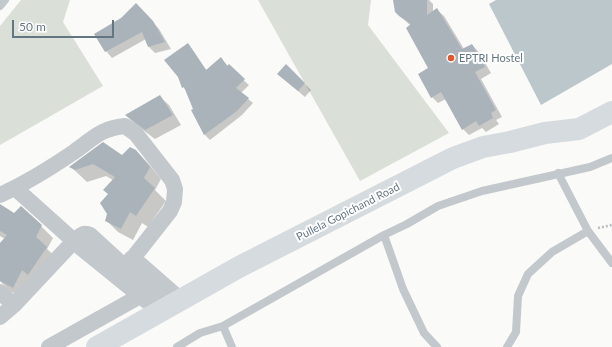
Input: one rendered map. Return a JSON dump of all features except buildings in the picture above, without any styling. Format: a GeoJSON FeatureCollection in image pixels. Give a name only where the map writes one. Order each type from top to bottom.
{"type":"FeatureCollection","features":[{"type":"Feature","properties":{"kind":"street","name":"Pullela Gopichand Road"},"geometry":{"type":"LineString","coordinates":[[97,347],[179,303],[240,267],[453,158],[483,147],[545,134],[579,129],[612,112]]}},
{"type":"Feature","properties":{"kind":"street","name":"Pullela Gopichand Road"},"geometry":{"type":"LineString","coordinates":[[117,347],[179,303],[244,274],[455,166],[484,156],[544,142],[580,138],[612,121]]}},
{"type":"Feature","properties":{"kind":"street"},"geometry":{"type":"LineString","coordinates":[[0,195],[15,188],[74,152],[96,135],[112,128],[125,126],[136,134],[172,180],[175,189],[174,202],[170,211],[125,267]]}},
{"type":"Feature","properties":{"kind":"street"},"geometry":{"type":"LineString","coordinates":[[15,188],[77,244]]}},
{"type":"Feature","properties":{"kind":"street"},"geometry":{"type":"LineString","coordinates":[[0,317],[77,244],[82,234],[87,234],[125,267],[179,303]]}},
{"type":"Feature","properties":{"kind":"street"},"geometry":{"type":"LineString","coordinates":[[125,267],[140,296]]}},
{"type":"Feature","properties":{"kind":"street"},"geometry":{"type":"LineString","coordinates":[[0,292],[14,305]]}},
{"type":"Feature","properties":{"kind":"street"},"geometry":{"type":"LineString","coordinates":[[49,347],[140,296],[179,303]]}},
{"type":"Feature","properties":{"kind":"lane"},"geometry":{"type":"LineString","coordinates":[[0,6],[5,0]]}},
{"type":"Feature","properties":{"kind":"lane"},"geometry":{"type":"LineString","coordinates":[[177,347],[200,333],[223,326],[438,206],[482,191],[590,167],[612,158]]}},
{"type":"Feature","properties":{"kind":"lane"},"geometry":{"type":"LineString","coordinates":[[558,173],[588,231],[612,263]]}},
{"type":"Feature","properties":{"kind":"lane"},"geometry":{"type":"LineString","coordinates":[[507,347],[516,332],[518,296],[528,274],[552,252],[588,231]]}},
{"type":"Feature","properties":{"kind":"lane"},"geometry":{"type":"LineString","coordinates":[[384,235],[403,289],[424,332],[437,347]]}},
{"type":"Feature","properties":{"kind":"lane"},"geometry":{"type":"LineString","coordinates":[[223,326],[232,347]]}},
{"type":"Feature","properties":{"kind":"shaded area"},"geometry":{"type":"Polygon","coordinates":[[[21,0],[70,0],[63,22],[103,86],[0,145],[0,26],[21,0]]]}},
{"type":"Feature","properties":{"kind":"shaded area"},"geometry":{"type":"Polygon","coordinates":[[[258,0],[371,0],[368,25],[449,133],[360,181],[258,0]]]}},
{"type":"Feature","properties":{"kind":"shaded area"},"geometry":{"type":"Polygon","coordinates":[[[496,0],[612,0],[612,64],[541,105],[489,4],[496,0]]]}},
{"type":"Feature","properties":{"kind":"place","name":"EPTRI Hostel"},"geometry":{"type":"Point","coordinates":[451,58]}}]}
